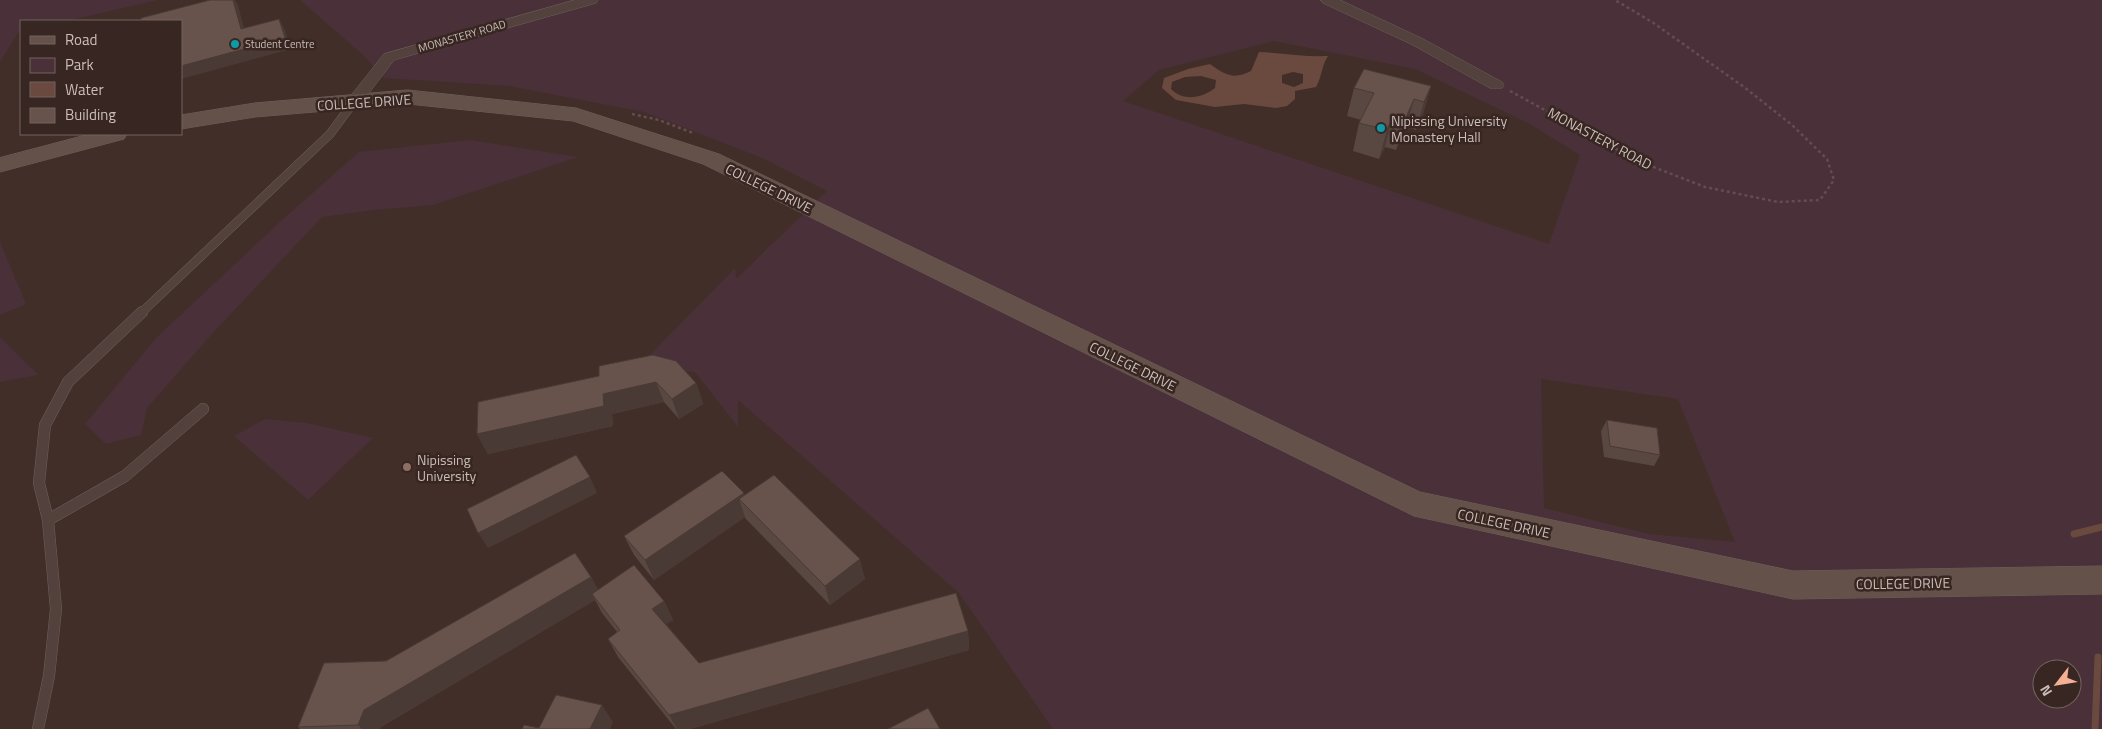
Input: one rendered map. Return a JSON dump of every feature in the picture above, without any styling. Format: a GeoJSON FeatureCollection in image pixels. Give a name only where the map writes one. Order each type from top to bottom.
{"type":"FeatureCollection","features":[{"type":"Feature","properties":{"kind":"street","name":"MONASTERY ROAD"},"geometry":{"type":"LineString","coordinates":[[353,103],[389,57],[591,0]]}},
{"type":"Feature","properties":{"kind":"street"},"geometry":{"type":"LineString","coordinates":[[1328,0],[1418,42],[1496,85]]}},
{"type":"Feature","properties":{"kind":"street","name":"COLLEGE DRIVE"},"geometry":{"type":"LineString","coordinates":[[182,122],[255,110],[408,98],[576,116],[711,159],[1414,503],[1793,585],[2102,580]]}},
{"type":"Feature","properties":{"kind":"street"},"geometry":{"type":"LineString","coordinates":[[0,165],[112,135]]}},
{"type":"Feature","properties":{"kind":"lane"},"geometry":{"type":"LineString","coordinates":[[38,729],[49,676],[56,609],[48,520],[39,483],[45,425],[68,382],[330,134],[353,103]]}},
{"type":"Feature","properties":{"kind":"lane"},"geometry":{"type":"LineString","coordinates":[[48,520],[125,476],[203,409]]}},
{"type":"Feature","properties":{"kind":"path","name":"MONASTERY ROAD"},"geometry":{"type":"LineString","coordinates":[[1496,85],[1534,102],[1638,161],[1705,187],[1778,202],[1820,200],[1834,180],[1827,159],[1792,125],[1744,86],[1652,22],[1615,0]]}},
{"type":"Feature","properties":{"kind":"path"},"geometry":{"type":"LineString","coordinates":[[623,112],[659,120],[695,134]]}},
{"type":"Feature","properties":{"kind":"green space"},"geometry":{"type":"Polygon","coordinates":[[[0,0],[158,0],[70,20],[20,20],[20,32],[0,62],[0,0]]]}},
{"type":"Feature","properties":{"kind":"green space"},"geometry":{"type":"Polygon","coordinates":[[[300,0],[2102,0],[2102,729],[1053,729],[959,593],[738,400],[738,427],[695,372],[635,370],[735,268],[736,279],[827,191],[762,158],[644,112],[509,86],[384,78],[363,55],[300,0]],[[1274,41],[1159,70],[1123,101],[1549,244],[1580,155],[1528,123],[1415,69],[1274,41]],[[1541,379],[1544,508],[1649,534],[1735,542],[1678,399],[1541,379]]]}},
{"type":"Feature","properties":{"kind":"green space"},"geometry":{"type":"Polygon","coordinates":[[[470,140],[578,157],[433,205],[322,217],[211,335],[147,408],[141,435],[106,444],[85,424],[156,338],[282,220],[359,152],[470,140]]]}},
{"type":"Feature","properties":{"kind":"green space"},"geometry":{"type":"Polygon","coordinates":[[[0,242],[26,304],[0,315],[0,242]]]}},
{"type":"Feature","properties":{"kind":"green space"},"geometry":{"type":"Polygon","coordinates":[[[0,337],[38,375],[0,382],[0,337]]]}},
{"type":"Feature","properties":{"kind":"green space"},"geometry":{"type":"Polygon","coordinates":[[[265,419],[307,423],[373,438],[308,500],[234,436],[265,419]]]}},
{"type":"Feature","properties":{"kind":"water"},"geometry":{"type":"Polygon","coordinates":[[[1259,52],[1328,56],[1316,87],[1295,91],[1295,99],[1287,106],[1276,108],[1244,104],[1215,107],[1176,100],[1162,88],[1164,78],[1188,69],[1210,64],[1220,71],[1235,76],[1251,71],[1259,52]],[[1293,72],[1282,75],[1282,83],[1294,87],[1303,83],[1303,74],[1293,72]],[[1201,76],[1185,77],[1172,82],[1171,89],[1182,96],[1193,97],[1215,88],[1216,80],[1201,76]]]}},
{"type":"Feature","properties":{"kind":"building","name":"Student Centre"},"geometry":{"type":"Polygon","coordinates":[[[210,0],[233,0],[241,29],[279,19],[285,38],[182,66],[182,20],[141,20],[141,18],[210,0]]]}},
{"type":"Feature","properties":{"kind":"building"},"geometry":{"type":"Polygon","coordinates":[[[1364,69],[1431,86],[1424,102],[1414,99],[1404,122],[1392,118],[1387,130],[1359,123],[1374,93],[1354,88],[1364,69]]]}},
{"type":"Feature","properties":{"kind":"building"},"geometry":{"type":"Polygon","coordinates":[[[653,355],[676,361],[696,383],[672,399],[656,382],[603,394],[604,406],[477,434],[478,402],[599,376],[599,366],[653,355]]]}},
{"type":"Feature","properties":{"kind":"building"},"geometry":{"type":"Polygon","coordinates":[[[1607,420],[1657,428],[1660,455],[1610,446],[1607,420]]]}},
{"type":"Feature","properties":{"kind":"building"},"geometry":{"type":"Polygon","coordinates":[[[576,455],[590,477],[478,533],[467,509],[576,455]]]}},
{"type":"Feature","properties":{"kind":"building"},"geometry":{"type":"Polygon","coordinates":[[[722,471],[744,493],[645,560],[624,536],[722,471]]]}},
{"type":"Feature","properties":{"kind":"building"},"geometry":{"type":"Polygon","coordinates":[[[774,475],[860,559],[825,586],[739,499],[774,475]]]}},
{"type":"Feature","properties":{"kind":"building"},"geometry":{"type":"Polygon","coordinates":[[[575,553],[591,577],[364,710],[358,725],[298,727],[324,663],[386,661],[575,553]]]}},
{"type":"Feature","properties":{"kind":"building"},"geometry":{"type":"Polygon","coordinates":[[[634,565],[664,601],[652,609],[699,663],[956,593],[968,631],[669,715],[608,639],[620,630],[592,594],[634,565]]]}},
{"type":"Feature","properties":{"kind":"building"},"geometry":{"type":"Polygon","coordinates":[[[556,695],[602,705],[590,729],[522,729],[524,725],[539,728],[556,695]]]}},
{"type":"Feature","properties":{"kind":"building"},"geometry":{"type":"Polygon","coordinates":[[[928,708],[940,729],[888,729],[928,708]]]}},
{"type":"Feature","properties":{"kind":"waterway"},"geometry":{"type":"LineString","coordinates":[[2074,534],[2102,527]]}},
{"type":"Feature","properties":{"kind":"waterway"},"geometry":{"type":"LineString","coordinates":[[2095,729],[2098,657]]}},
{"type":"Feature","properties":{"kind":"place","name":"Student Centre"},"geometry":{"type":"Point","coordinates":[235,44]}},
{"type":"Feature","properties":{"kind":"place","name":"Nipissing University Monastery Hall"},"geometry":{"type":"Point","coordinates":[1381,128]}},
{"type":"Feature","properties":{"kind":"place","name":"Nipissing University"},"geometry":{"type":"Point","coordinates":[407,467]}}]}
